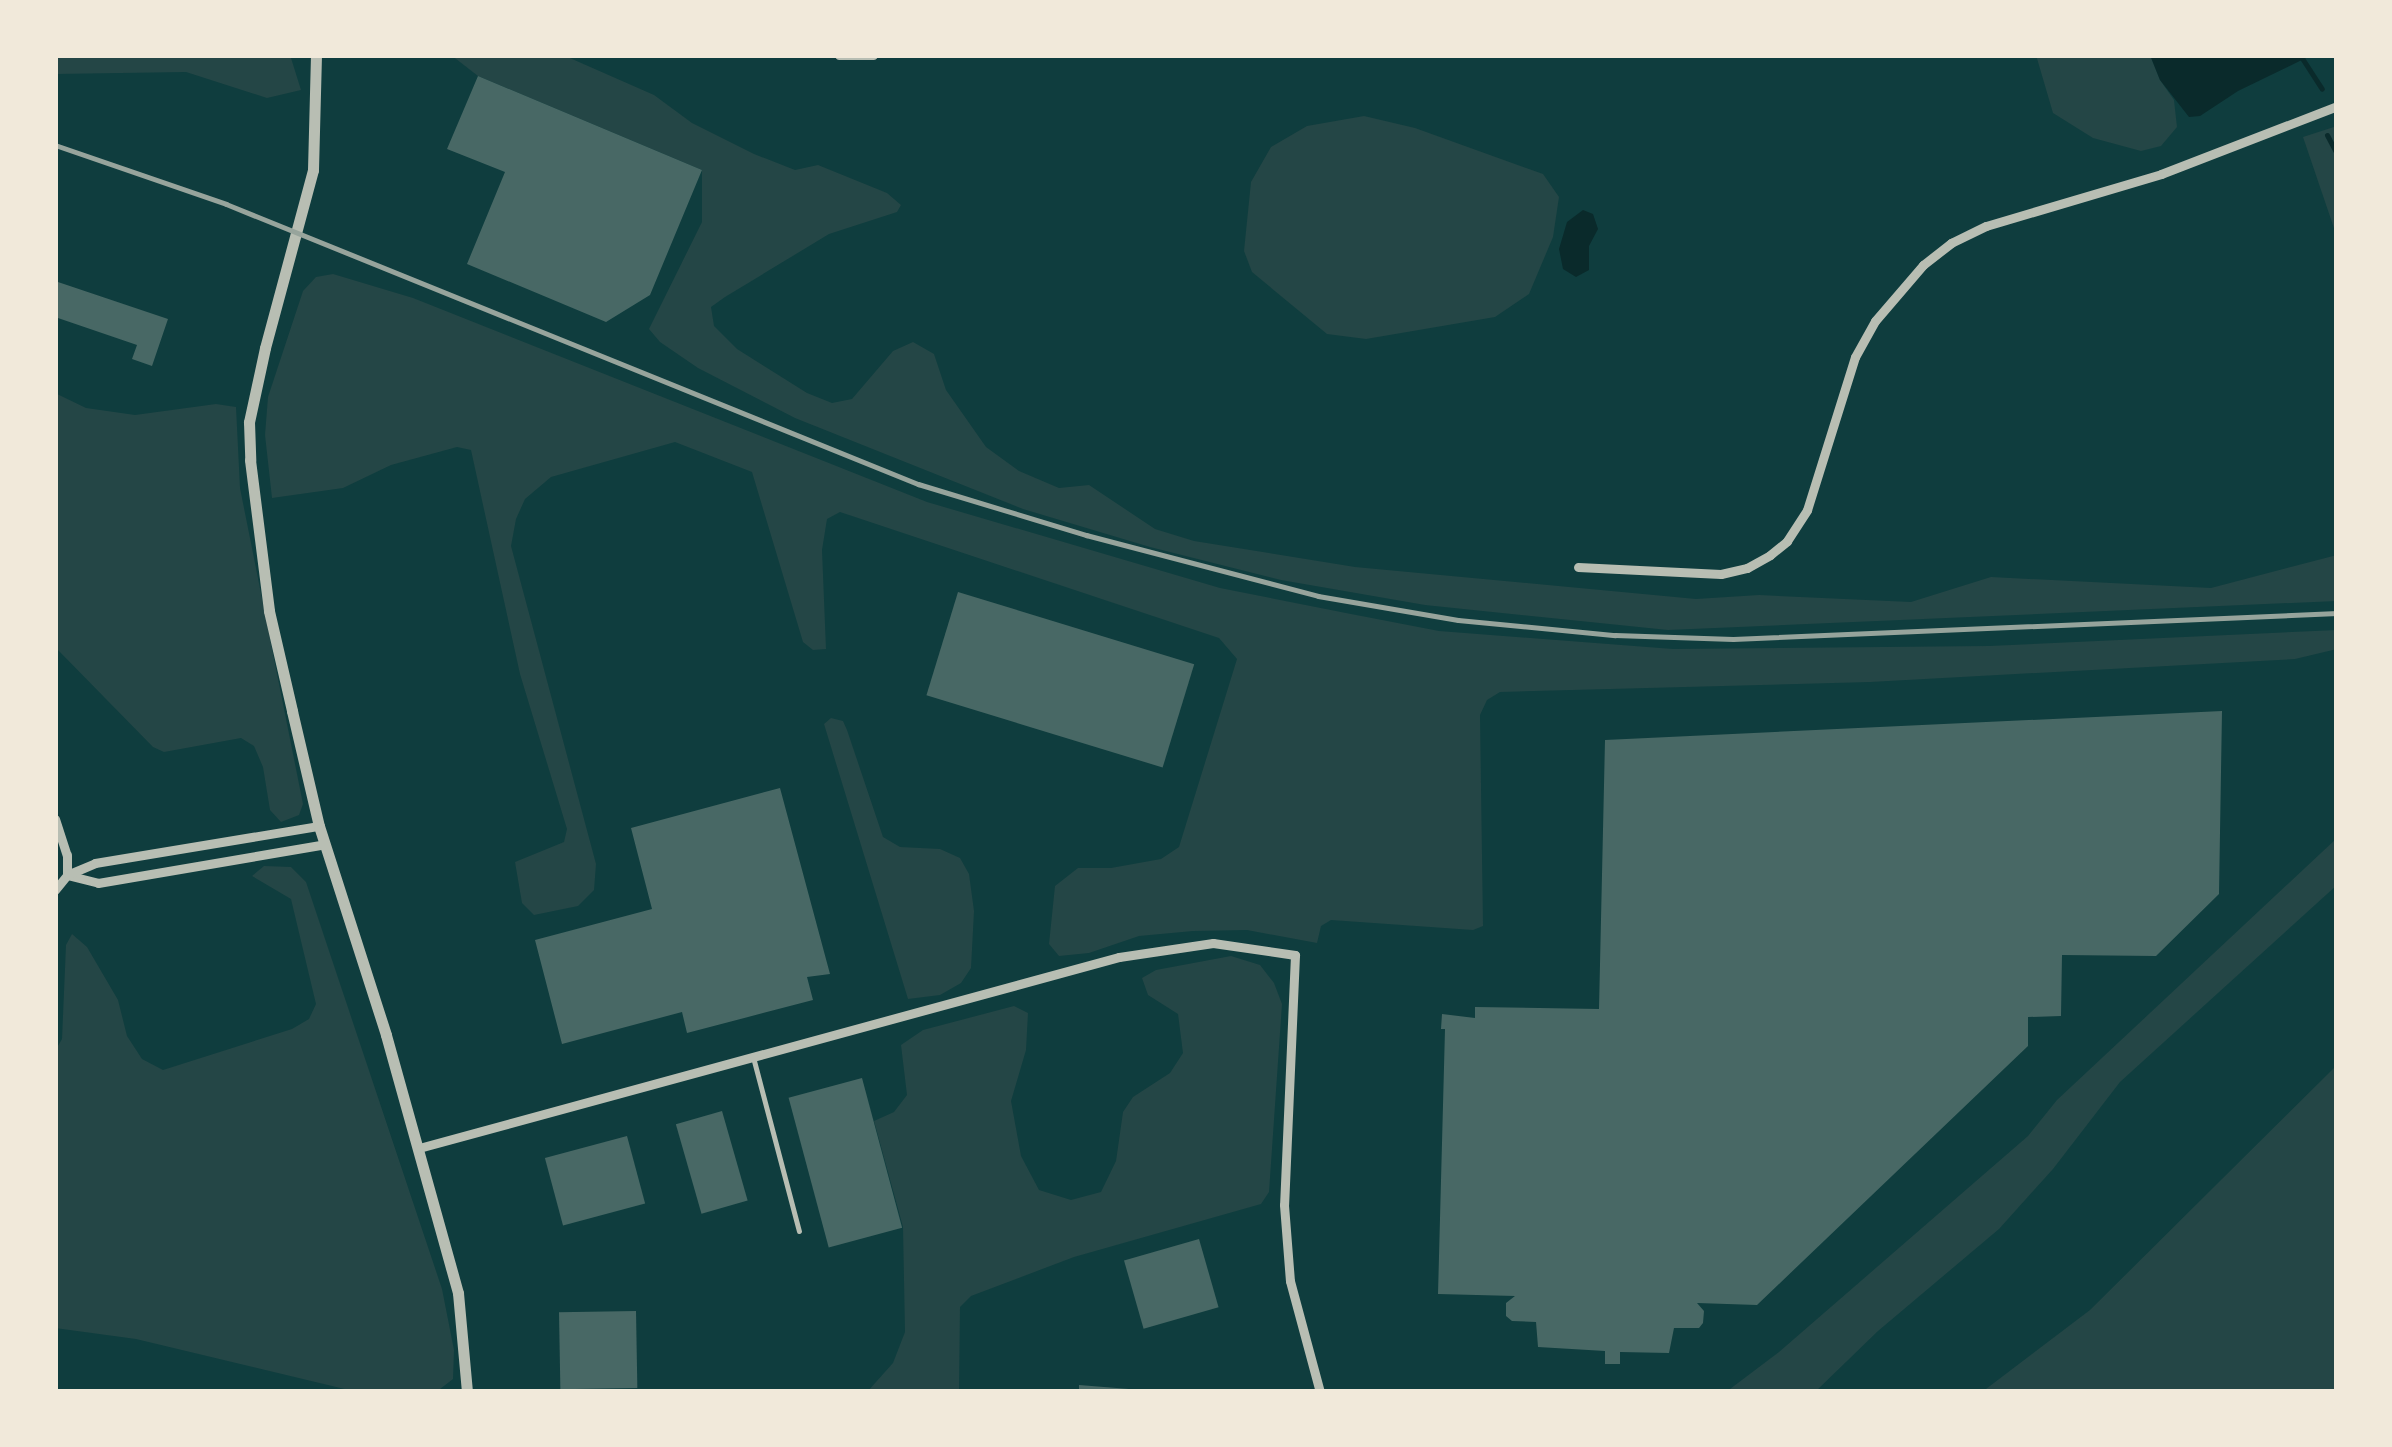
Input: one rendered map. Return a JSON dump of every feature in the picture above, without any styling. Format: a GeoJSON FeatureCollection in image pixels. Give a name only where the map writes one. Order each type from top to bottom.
{"type":"FeatureCollection","features":[{"type":"Feature","properties":{"kind":"street"},"geometry":{"type":"LineString","coordinates":[[316,55],[314,170],[250,422],[269,611],[320,826],[419,1148],[458,1293],[466,1392]]}},
{"type":"Feature","properties":{"kind":"street"},"geometry":{"type":"LineString","coordinates":[[838,55],[873,55]]}},
{"type":"Feature","properties":{"kind":"street"},"geometry":{"type":"LineString","coordinates":[[1578,568],[1721,574],[1747,568],[1770,555],[1807,510],[1855,358],[1874,320],[1900,288],[1937,254],[1986,226],[2161,174],[2337,106]]}},
{"type":"Feature","properties":{"kind":"street"},"geometry":{"type":"LineString","coordinates":[[55,819],[67,855],[67,875]]}},
{"type":"Feature","properties":{"kind":"street"},"geometry":{"type":"LineString","coordinates":[[55,890],[67,875],[95,864],[320,826]]}},
{"type":"Feature","properties":{"kind":"street"},"geometry":{"type":"LineString","coordinates":[[67,875],[98,884],[325,844]]}},
{"type":"Feature","properties":{"kind":"street"},"geometry":{"type":"LineString","coordinates":[[419,1148],[1119,957],[1213,943],[1296,955],[1284,1205],[1290,1281],[1320,1392]]}},
{"type":"Feature","properties":{"kind":"lane"},"geometry":{"type":"LineString","coordinates":[[753,1058],[800,1231]]}},
{"type":"Feature","properties":{"kind":"shaded area"},"geometry":{"type":"Polygon","coordinates":[[[55,55],[285,55],[291,58],[301,90],[267,98],[186,72],[55,74],[55,55]]]}},
{"type":"Feature","properties":{"kind":"shaded area"},"geometry":{"type":"Polygon","coordinates":[[[451,55],[563,55],[654,95],[692,123],[754,154],[795,170],[818,165],[887,193],[901,205],[897,212],[829,234],[725,297],[711,307],[714,326],[737,349],[807,393],[832,403],[852,399],[893,351],[913,342],[934,354],[946,390],[986,447],[1019,471],[1059,488],[1089,485],[1155,529],[1194,541],[1355,567],[1696,599],[1759,595],[1911,602],[1991,577],[2211,588],[2337,555],[2337,601],[1668,630],[1425,605],[1281,580],[1150,547],[1023,509],[795,418],[698,368],[660,342],[649,329],[702,222],[702,170],[478,76],[451,55]]]}},
{"type":"Feature","properties":{"kind":"shaded area"},"geometry":{"type":"Polygon","coordinates":[[[2036,55],[2150,55],[2174,100],[2177,127],[2161,146],[2141,151],[2093,138],[2053,113],[2036,55]]]}},
{"type":"Feature","properties":{"kind":"shaded area"},"geometry":{"type":"Polygon","coordinates":[[[2150,55],[2312,55],[2238,91],[2200,116],[2189,117],[2160,80],[2150,55]]]}},
{"type":"Feature","properties":{"kind":"shaded area"},"geometry":{"type":"Polygon","coordinates":[[[1364,116],[1415,128],[1543,174],[1559,197],[1553,237],[1529,294],[1495,317],[1366,339],[1327,334],[1252,272],[1244,251],[1251,182],[1271,147],[1307,126],[1364,116]]]}},
{"type":"Feature","properties":{"kind":"shaded area"},"geometry":{"type":"Polygon","coordinates":[[[2337,126],[2337,237],[2303,137],[2337,126]]]}},
{"type":"Feature","properties":{"kind":"shaded area"},"geometry":{"type":"Polygon","coordinates":[[[1583,210],[1593,214],[1598,229],[1589,246],[1589,270],[1576,277],[1563,269],[1559,249],[1567,222],[1583,210]]]}},
{"type":"Feature","properties":{"kind":"shaded area"},"geometry":{"type":"Polygon","coordinates":[[[333,274],[413,298],[927,502],[1220,588],[1439,631],[1673,649],[1989,646],[2337,630],[2337,649],[2295,659],[1870,682],[1500,692],[1487,700],[1480,715],[1483,926],[1473,930],[1331,920],[1321,926],[1317,943],[1247,930],[1193,931],[1139,936],[1089,953],[1059,956],[1049,944],[1055,886],[1078,868],[1111,868],[1161,859],[1179,847],[1237,659],[1219,638],[840,512],[827,519],[822,550],[826,649],[813,650],[803,642],[752,472],[675,442],[551,477],[525,499],[516,519],[511,546],[596,864],[594,890],[578,906],[534,915],[522,903],[515,862],[564,842],[567,829],[520,674],[471,450],[457,447],[391,465],[343,488],[272,498],[265,435],[268,397],[303,291],[316,277],[333,274]]]}},
{"type":"Feature","properties":{"kind":"shaded area"},"geometry":{"type":"Polygon","coordinates":[[[55,393],[86,408],[135,415],[216,404],[236,407],[240,488],[303,804],[299,815],[281,822],[270,810],[263,767],[254,746],[241,738],[164,752],[153,747],[55,647],[55,393]]]}},
{"type":"Feature","properties":{"kind":"shaded area"},"geometry":{"type":"Polygon","coordinates":[[[831,718],[843,721],[847,730],[883,837],[900,847],[940,849],[960,858],[969,874],[974,911],[971,968],[961,983],[940,995],[908,999],[824,724],[831,718]]]}},
{"type":"Feature","properties":{"kind":"shaded area"},"geometry":{"type":"Polygon","coordinates":[[[2337,838],[2337,885],[2120,1082],[2053,1169],[1999,1229],[1878,1331],[1815,1392],[1726,1392],[1779,1352],[2028,1136],[2057,1100],[2337,838]]]}},
{"type":"Feature","properties":{"kind":"shaded area"},"geometry":{"type":"Polygon","coordinates":[[[264,866],[291,867],[306,882],[442,1289],[454,1350],[453,1379],[440,1389],[357,1392],[136,1339],[55,1328],[55,1051],[62,1039],[66,945],[72,934],[87,947],[118,1000],[127,1036],[142,1059],[163,1070],[292,1029],[309,1019],[316,1004],[291,899],[252,876],[264,866]]]}},
{"type":"Feature","properties":{"kind":"shaded area"},"geometry":{"type":"Polygon","coordinates":[[[1231,956],[1260,965],[1274,983],[1282,1004],[1269,1192],[1261,1204],[1074,1257],[971,1296],[960,1307],[959,1392],[867,1392],[893,1363],[905,1332],[903,1227],[874,1121],[894,1112],[907,1095],[901,1045],[923,1030],[1014,1006],[1028,1013],[1026,1050],[1011,1101],[1021,1156],[1039,1190],[1071,1200],[1101,1192],[1116,1161],[1123,1112],[1133,1097],[1170,1073],[1183,1053],[1178,1014],[1148,995],[1142,978],[1156,970],[1231,956]]]}},
{"type":"Feature","properties":{"kind":"shaded area"},"geometry":{"type":"Polygon","coordinates":[[[2337,1065],[2337,1392],[1982,1392],[2090,1310],[2337,1065]]]}},
{"type":"Feature","properties":{"kind":"building"},"geometry":{"type":"Polygon","coordinates":[[[478,76],[702,170],[650,295],[606,322],[467,264],[505,172],[447,149],[478,76]]]}},
{"type":"Feature","properties":{"kind":"building"},"geometry":{"type":"Polygon","coordinates":[[[55,281],[168,319],[152,366],[132,359],[137,345],[55,317],[55,281]]]}},
{"type":"Feature","properties":{"kind":"building"},"geometry":{"type":"Polygon","coordinates":[[[958,592],[1194,664],[1163,767],[926,695],[958,592]]]}},
{"type":"Feature","properties":{"kind":"building"},"geometry":{"type":"Polygon","coordinates":[[[2222,711],[2219,894],[2156,956],[2062,955],[2061,1016],[2028,1017],[2028,1046],[1757,1305],[1697,1303],[1704,1311],[1703,1323],[1699,1328],[1674,1328],[1669,1353],[1620,1352],[1620,1364],[1605,1364],[1605,1351],[1538,1347],[1536,1322],[1512,1321],[1506,1316],[1506,1303],[1515,1296],[1438,1294],[1445,1029],[1441,1029],[1442,1014],[1475,1018],[1475,1007],[1599,1009],[1605,740],[2222,711]]]}},
{"type":"Feature","properties":{"kind":"building"},"geometry":{"type":"Polygon","coordinates":[[[780,788],[830,974],[807,977],[813,1000],[687,1033],[682,1012],[562,1044],[535,940],[652,909],[631,828],[780,788]]]}},
{"type":"Feature","properties":{"kind":"building"},"geometry":{"type":"Polygon","coordinates":[[[862,1078],[902,1228],[829,1247],[789,1098],[862,1078]]]}},
{"type":"Feature","properties":{"kind":"building"},"geometry":{"type":"Polygon","coordinates":[[[722,1111],[748,1200],[701,1214],[676,1124],[722,1111]]]}},
{"type":"Feature","properties":{"kind":"building"},"geometry":{"type":"Polygon","coordinates":[[[627,1136],[645,1204],[563,1226],[545,1158],[627,1136]]]}},
{"type":"Feature","properties":{"kind":"building"},"geometry":{"type":"Polygon","coordinates":[[[1199,1239],[1219,1307],[1144,1329],[1124,1260],[1199,1239]]]}},
{"type":"Feature","properties":{"kind":"building"},"geometry":{"type":"Polygon","coordinates":[[[636,1311],[637,1388],[560,1389],[559,1312],[636,1311]]]}},
{"type":"Feature","properties":{"kind":"building"},"geometry":{"type":"Polygon","coordinates":[[[1079,1385],[1129,1389],[1129,1392],[1079,1392],[1079,1385]]]}},
{"type":"Feature","properties":{"kind":"waterway"},"geometry":{"type":"LineString","coordinates":[[2300,55],[2322,89]]}},
{"type":"Feature","properties":{"kind":"waterway"},"geometry":{"type":"LineString","coordinates":[[2327,135],[2337,154]]}},
{"type":"Feature","properties":{"kind":"railway"},"geometry":{"type":"LineString","coordinates":[[55,145],[226,204],[918,484],[1086,535],[1318,596],[1458,620],[1615,635],[1733,639],[2337,613]]}}]}
